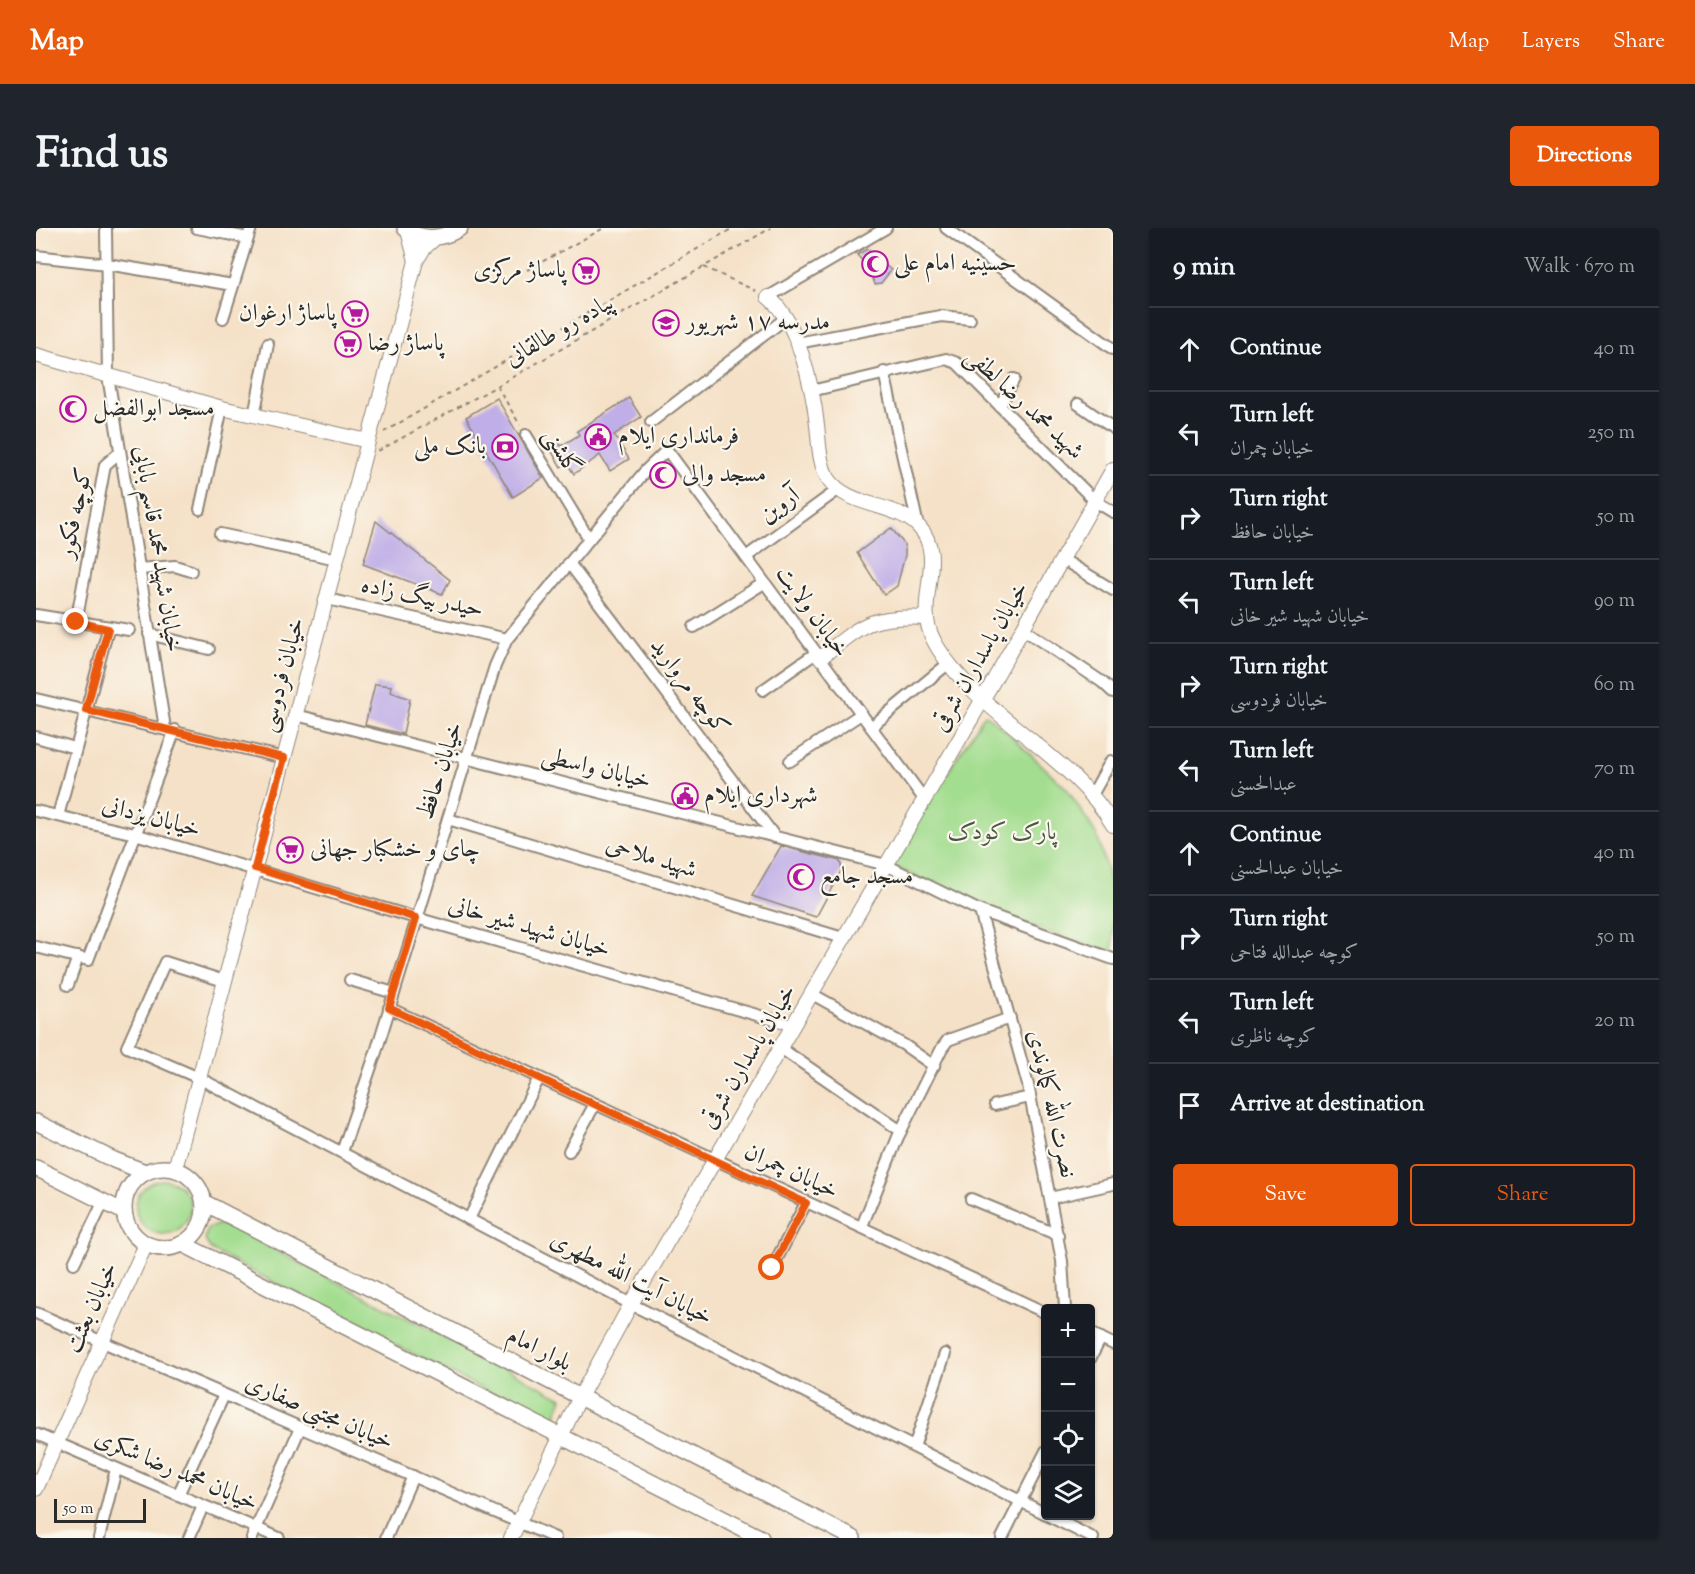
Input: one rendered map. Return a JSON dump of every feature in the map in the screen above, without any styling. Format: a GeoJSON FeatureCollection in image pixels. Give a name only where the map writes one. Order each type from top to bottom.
{"type":"FeatureCollection","features":[{"type":"Feature","properties":{"kind":"main road"},"geometry":{"type":"LineString","coordinates":[[406,230],[421,237],[435,238],[450,235],[460,228]]}},
{"type":"Feature","properties":{"kind":"main road"},"geometry":{"type":"LineString","coordinates":[[36,1122],[114,1161],[145,1172]]}},
{"type":"Feature","properties":{"kind":"main road"},"geometry":{"type":"LineString","coordinates":[[36,1168],[124,1212]]}},
{"type":"Feature","properties":{"kind":"main road"},"geometry":{"type":"LineString","coordinates":[[156,1168],[175,1168],[189,1175],[197,1183],[205,1203],[200,1227],[183,1244],[171,1248],[146,1244],[128,1225],[124,1212],[128,1189],[145,1172],[156,1168]]}},
{"type":"Feature","properties":{"kind":"main road","name":"بلوار امام"},"geometry":{"type":"LineString","coordinates":[[205,1203],[853,1538]]}},
{"type":"Feature","properties":{"kind":"main road"},"geometry":{"type":"LineString","coordinates":[[183,1244],[761,1538]]}},
{"type":"Feature","properties":{"kind":"street","name":"خیابان شهید محمد قاسم بابایی"},"geometry":{"type":"LineString","coordinates":[[106,228],[108,376],[149,634],[170,729]]}},
{"type":"Feature","properties":{"kind":"street"},"geometry":{"type":"LineString","coordinates":[[197,228],[249,233],[223,318]]}},
{"type":"Feature","properties":{"kind":"street"},"geometry":{"type":"LineString","coordinates":[[886,228],[768,297],[786,318],[797,343],[811,391],[821,456],[828,479],[839,489],[903,515],[918,526],[926,536],[930,549],[931,571],[927,618],[931,634],[949,663],[983,699],[1102,803],[1113,825]]}},
{"type":"Feature","properties":{"kind":"street"},"geometry":{"type":"LineString","coordinates":[[946,228],[1113,349]]}},
{"type":"Feature","properties":{"kind":"street","name":"خیابان فردوسی"},"geometry":{"type":"LineString","coordinates":[[406,230],[416,261]]}},
{"type":"Feature","properties":{"kind":"street","name":"خیابان فردوسی"},"geometry":{"type":"LineString","coordinates":[[175,1168],[416,261],[424,248],[435,238]]}},
{"type":"Feature","properties":{"kind":"street"},"geometry":{"type":"LineString","coordinates":[[36,256],[107,264],[233,285]]}},
{"type":"Feature","properties":{"kind":"street"},"geometry":{"type":"LineString","coordinates":[[797,343],[941,315],[970,319]]}},
{"type":"Feature","properties":{"kind":"street"},"geometry":{"type":"LineString","coordinates":[[651,422],[786,318]]}},
{"type":"Feature","properties":{"kind":"street"},"geometry":{"type":"LineString","coordinates":[[254,416],[268,344]]}},
{"type":"Feature","properties":{"kind":"street"},"geometry":{"type":"LineString","coordinates":[[36,355],[222,408],[368,441]]}},
{"type":"Feature","properties":{"kind":"street","name":"شهید محمد رضا لطفی"},"geometry":{"type":"LineString","coordinates":[[811,391],[946,359],[957,363],[1095,501],[1113,512]]}},
{"type":"Feature","properties":{"kind":"street"},"geometry":{"type":"LineString","coordinates":[[884,372],[918,526]]}},
{"type":"Feature","properties":{"kind":"street"},"geometry":{"type":"LineString","coordinates":[[1000,406],[1014,379]]}},
{"type":"Feature","properties":{"kind":"street"},"geometry":{"type":"LineString","coordinates":[[1078,404],[1113,428]]}},
{"type":"Feature","properties":{"kind":"street"},"geometry":{"type":"LineString","coordinates":[[200,509],[222,408]]}},
{"type":"Feature","properties":{"kind":"street","name":"گلشنی"},"geometry":{"type":"LineString","coordinates":[[526,435],[589,539]]}},
{"type":"Feature","properties":{"kind":"street","name":"خیابان حافظ"},"geometry":{"type":"LineString","coordinates":[[342,1152],[394,993],[495,666],[507,639],[589,539],[667,450]]}},
{"type":"Feature","properties":{"kind":"street","name":"خیابان ولایت"},"geometry":{"type":"LineString","coordinates":[[667,450],[924,800]]}},
{"type":"Feature","properties":{"kind":"street","name":"کوچه فکور"},"geometry":{"type":"LineString","coordinates":[[76,622],[105,465],[120,452]]}},
{"type":"Feature","properties":{"kind":"street","name":"خیابان پاسداران شرقی"},"geometry":{"type":"LineString","coordinates":[[886,865],[1113,469]]}},
{"type":"Feature","properties":{"kind":"street","name":"آروین"},"geometry":{"type":"LineString","coordinates":[[746,557],[839,489]]}},
{"type":"Feature","properties":{"kind":"street"},"geometry":{"type":"LineString","coordinates":[[220,534],[337,559]]}},
{"type":"Feature","properties":{"kind":"street"},"geometry":{"type":"LineString","coordinates":[[1062,559],[1113,590]]}},
{"type":"Feature","properties":{"kind":"street","name":"کوچه مروارید"},"geometry":{"type":"LineString","coordinates":[[569,563],[775,837]]}},
{"type":"Feature","properties":{"kind":"street"},"geometry":{"type":"LineString","coordinates":[[139,569],[175,566],[191,571]]}},
{"type":"Feature","properties":{"kind":"street"},"geometry":{"type":"LineString","coordinates":[[694,627],[765,583]]}},
{"type":"Feature","properties":{"kind":"street","name":"حیدر بیگ زاده"},"geometry":{"type":"LineString","coordinates":[[327,599],[507,639]]}},
{"type":"Feature","properties":{"kind":"street"},"geometry":{"type":"LineString","coordinates":[[36,615],[108,629],[129,630]]}},
{"type":"Feature","properties":{"kind":"street"},"geometry":{"type":"LineString","coordinates":[[763,690],[866,623],[895,617],[927,618]]}},
{"type":"Feature","properties":{"kind":"street"},"geometry":{"type":"LineString","coordinates":[[58,816],[108,629]]}},
{"type":"Feature","properties":{"kind":"street"},"geometry":{"type":"LineString","coordinates":[[1023,629],[1102,682],[1113,692]]}},
{"type":"Feature","properties":{"kind":"street"},"geometry":{"type":"LineString","coordinates":[[149,634],[209,650]]}},
{"type":"Feature","properties":{"kind":"street"},"geometry":{"type":"LineString","coordinates":[[871,727],[949,663]]}},
{"type":"Feature","properties":{"kind":"street"},"geometry":{"type":"LineString","coordinates":[[36,699],[170,729],[284,758]]}},
{"type":"Feature","properties":{"kind":"street"},"geometry":{"type":"LineString","coordinates":[[790,761],[861,714]]}},
{"type":"Feature","properties":{"kind":"street","name":"خیابان واسطی"},"geometry":{"type":"LineString","coordinates":[[296,715],[886,865],[980,911],[1113,959]]}},
{"type":"Feature","properties":{"kind":"street"},"geometry":{"type":"LineString","coordinates":[[36,947],[88,960],[135,834],[170,729]]}},
{"type":"Feature","properties":{"kind":"street"},"geometry":{"type":"LineString","coordinates":[[36,737],[75,748]]}},
{"type":"Feature","properties":{"kind":"street"},"geometry":{"type":"LineString","coordinates":[[1102,803],[1112,761]]}},
{"type":"Feature","properties":{"kind":"street","name":"خیابان یزدانی"},"geometry":{"type":"LineString","coordinates":[[36,811],[135,834],[255,868]]}},
{"type":"Feature","properties":{"kind":"street","name":"شهید ملاحی"},"geometry":{"type":"LineString","coordinates":[[448,819],[843,938]]}},
{"type":"Feature","properties":{"kind":"street","name":"خیابان پاسدارن شرقی"},"geometry":{"type":"LineString","coordinates":[[511,1538],[580,1397],[631,1304],[886,865]]}},
{"type":"Feature","properties":{"kind":"street","name":"خیابان شهید شیر خانی"},"geometry":{"type":"LineString","coordinates":[[255,868],[416,918],[792,1024]]}},
{"type":"Feature","properties":{"kind":"street","name":"نصرت الله کمالوندی"},"geometry":{"type":"LineString","coordinates":[[980,911],[1030,1096],[1058,1235],[1065,1304]]}},
{"type":"Feature","properties":{"kind":"street"},"geometry":{"type":"LineString","coordinates":[[68,985],[78,957]]}},
{"type":"Feature","properties":{"kind":"street","name":"خیابان آیت الله مطهری"},"geometry":{"type":"LineString","coordinates":[[224,981],[165,962],[127,1047],[199,1078],[631,1304],[1041,1512]]}},
{"type":"Feature","properties":{"kind":"street"},"geometry":{"type":"LineString","coordinates":[[350,980],[394,993]]}},
{"type":"Feature","properties":{"kind":"street"},"geometry":{"type":"LineString","coordinates":[[812,994],[904,1045],[934,1066]]}},
{"type":"Feature","properties":{"kind":"street","name":"خیابان چمران"},"geometry":{"type":"LineString","coordinates":[[389,1008],[1041,1311]]}},
{"type":"Feature","properties":{"kind":"street"},"geometry":{"type":"LineString","coordinates":[[862,1226],[901,1131],[948,1040],[1010,1018]]}},
{"type":"Feature","properties":{"kind":"street"},"geometry":{"type":"LineString","coordinates":[[779,1047],[901,1131]]}},
{"type":"Feature","properties":{"kind":"street"},"geometry":{"type":"LineString","coordinates":[[469,1219],[539,1078]]}},
{"type":"Feature","properties":{"kind":"street"},"geometry":{"type":"LineString","coordinates":[[995,1105],[1030,1096]]}},
{"type":"Feature","properties":{"kind":"street"},"geometry":{"type":"LineString","coordinates":[[569,1151],[595,1104]]}},
{"type":"Feature","properties":{"kind":"street"},"geometry":{"type":"LineString","coordinates":[[1050,1198],[1113,1184]]}},
{"type":"Feature","properties":{"kind":"street"},"geometry":{"type":"LineString","coordinates":[[971,1199],[1058,1235]]}},
{"type":"Feature","properties":{"kind":"street"},"geometry":{"type":"LineString","coordinates":[[74,1263],[103,1203]]}},
{"type":"Feature","properties":{"kind":"street"},"geometry":{"type":"LineString","coordinates":[[772,1268],[806,1203]]}},
{"type":"Feature","properties":{"kind":"street","name":"خیابان بعثت"},"geometry":{"type":"LineString","coordinates":[[36,1489],[146,1244]]}},
{"type":"Feature","properties":{"kind":"street","name":"خیابان مجتبی صفاری"},"geometry":{"type":"LineString","coordinates":[[36,1312],[101,1343],[555,1538]]}},
{"type":"Feature","properties":{"kind":"street"},"geometry":{"type":"LineString","coordinates":[[1090,1358],[1096,1336],[1113,1344]]}},
{"type":"Feature","properties":{"kind":"street"},"geometry":{"type":"LineString","coordinates":[[914,1447],[945,1354]]}},
{"type":"Feature","properties":{"kind":"street"},"geometry":{"type":"LineString","coordinates":[[178,1495],[225,1395]]}},
{"type":"Feature","properties":{"kind":"street"},"geometry":{"type":"LineString","coordinates":[[254,1533],[300,1428]]}},
{"type":"Feature","properties":{"kind":"street","name":"خیابان محمد رضا شکری"},"geometry":{"type":"LineString","coordinates":[[36,1434],[203,1506],[254,1533],[279,1538]]}},
{"type":"Feature","properties":{"kind":"street"},"geometry":{"type":"LineString","coordinates":[[1002,1538],[1041,1461]]}},
{"type":"Feature","properties":{"kind":"street"},"geometry":{"type":"LineString","coordinates":[[99,1538],[116,1469]]}},
{"type":"Feature","properties":{"kind":"street"},"geometry":{"type":"LineString","coordinates":[[386,1538],[413,1476]]}},
{"type":"Feature","properties":{"kind":"street"},"geometry":{"type":"LineString","coordinates":[[189,1538],[203,1506]]}},
{"type":"Feature","properties":{"kind":"street","name":"خیابان آیت الله مطهری"},"geometry":{"type":"LineString","coordinates":[[1057,1520],[1093,1538]]}},
{"type":"Feature","properties":{"kind":"path"},"geometry":{"type":"LineString","coordinates":[[527,270],[604,228]]}},
{"type":"Feature","properties":{"kind":"path","name":"پیاده رو طالقانی"},"geometry":{"type":"LineString","coordinates":[[368,441],[733,228]]}},
{"type":"Feature","properties":{"kind":"path","name":"پیاده رو طالقانی"},"geometry":{"type":"LineString","coordinates":[[363,460],[497,386],[771,228]]}},
{"type":"Feature","properties":{"kind":"path"},"geometry":{"type":"LineString","coordinates":[[704,267],[768,297]]}},
{"type":"Feature","properties":{"kind":"path","name":"گلشنی"},"geometry":{"type":"LineString","coordinates":[[497,386],[526,435]]}},
{"type":"Feature","properties":{"kind":"green space","name":"پارک کودک"},"geometry":{"type":"Polygon","coordinates":[[[985,714],[1067,789],[1097,835],[1113,893],[1113,955],[981,908],[889,864],[985,714]]]}},
{"type":"Feature","properties":{"kind":"green space"},"geometry":{"type":"Polygon","coordinates":[[[163,1180],[173,1182],[182,1188],[188,1197],[190,1207],[188,1217],[182,1226],[173,1232],[163,1234],[153,1232],[144,1226],[138,1217],[136,1207],[138,1197],[144,1188],[153,1182],[163,1180]]]}},
{"type":"Feature","properties":{"kind":"green space"},"geometry":{"type":"Polygon","coordinates":[[[222,1223],[562,1398],[553,1423],[550,1424],[211,1250],[205,1240],[207,1229],[222,1223]]]}},
{"type":"Feature","properties":{"kind":"building","name":"حسینیه امام علی"},"geometry":{"type":"Polygon","coordinates":[[[867,249],[891,270],[881,283],[875,284],[868,267],[857,255],[867,249]]]}},
{"type":"Feature","properties":{"kind":"building","name":"بانک ملی"},"geometry":{"type":"Polygon","coordinates":[[[497,398],[543,478],[513,497],[466,417],[497,398]]]}},
{"type":"Feature","properties":{"kind":"building","name":"فرمانداری ایلام"},"geometry":{"type":"Polygon","coordinates":[[[629,398],[641,417],[614,435],[629,459],[610,471],[600,455],[574,474],[567,463],[561,467],[549,447],[558,441],[561,446],[579,435],[577,431],[629,398]]]}},
{"type":"Feature","properties":{"kind":"building"},"geometry":{"type":"Polygon","coordinates":[[[376,521],[450,580],[442,594],[363,564],[376,521]]]}},
{"type":"Feature","properties":{"kind":"building"},"geometry":{"type":"Polygon","coordinates":[[[891,528],[905,545],[905,555],[897,586],[884,595],[857,553],[891,528]]]}},
{"type":"Feature","properties":{"kind":"building"},"geometry":{"type":"Polygon","coordinates":[[[375,684],[392,686],[391,692],[410,699],[403,734],[365,725],[375,684]]]}},
{"type":"Feature","properties":{"kind":"building","name":"مسجد جامع"},"geometry":{"type":"Polygon","coordinates":[[[781,846],[840,861],[842,869],[816,917],[752,896],[781,846]]]}},
{"type":"Feature","properties":{"kind":"place","name":"حسینیه امام علی"},"geometry":{"type":"Point","coordinates":[875,264]}},
{"type":"Feature","properties":{"kind":"place","name":"پاساژ مرکزی"},"geometry":{"type":"Point","coordinates":[586,271]}},
{"type":"Feature","properties":{"kind":"place","name":"پاساژ ارغوان"},"geometry":{"type":"Point","coordinates":[355,314]}},
{"type":"Feature","properties":{"kind":"place","name":"مدرسه ۱۷ شهریور"},"geometry":{"type":"Point","coordinates":[666,323]}},
{"type":"Feature","properties":{"kind":"place","name":"پاساژ رضا"},"geometry":{"type":"Point","coordinates":[348,344]}},
{"type":"Feature","properties":{"kind":"place","name":"مسجد ابوالفضل"},"geometry":{"type":"Point","coordinates":[73,409]}},
{"type":"Feature","properties":{"kind":"place","name":"فرمانداری ایلام"},"geometry":{"type":"Point","coordinates":[598,437]}},
{"type":"Feature","properties":{"kind":"place","name":"بانک ملی"},"geometry":{"type":"Point","coordinates":[505,447]}},
{"type":"Feature","properties":{"kind":"place","name":"مسجد والی"},"geometry":{"type":"Point","coordinates":[663,475]}},
{"type":"Feature","properties":{"kind":"place","name":"شهرداری ایلام"},"geometry":{"type":"Point","coordinates":[685,796]}},
{"type":"Feature","properties":{"kind":"place","name":"چای و خشکبار جهانی"},"geometry":{"type":"Point","coordinates":[290,850]}},
{"type":"Feature","properties":{"kind":"place","name":"مسجد جامع"},"geometry":{"type":"Point","coordinates":[801,877]}},
{"type":"Feature","properties":{"kind":"route"},"geometry":{"type":"LineString","coordinates":[[76,622],[108,629],[86,710],[284,758],[255,868],[416,918],[389,1008],[806,1203],[772,1268]]}}]}
